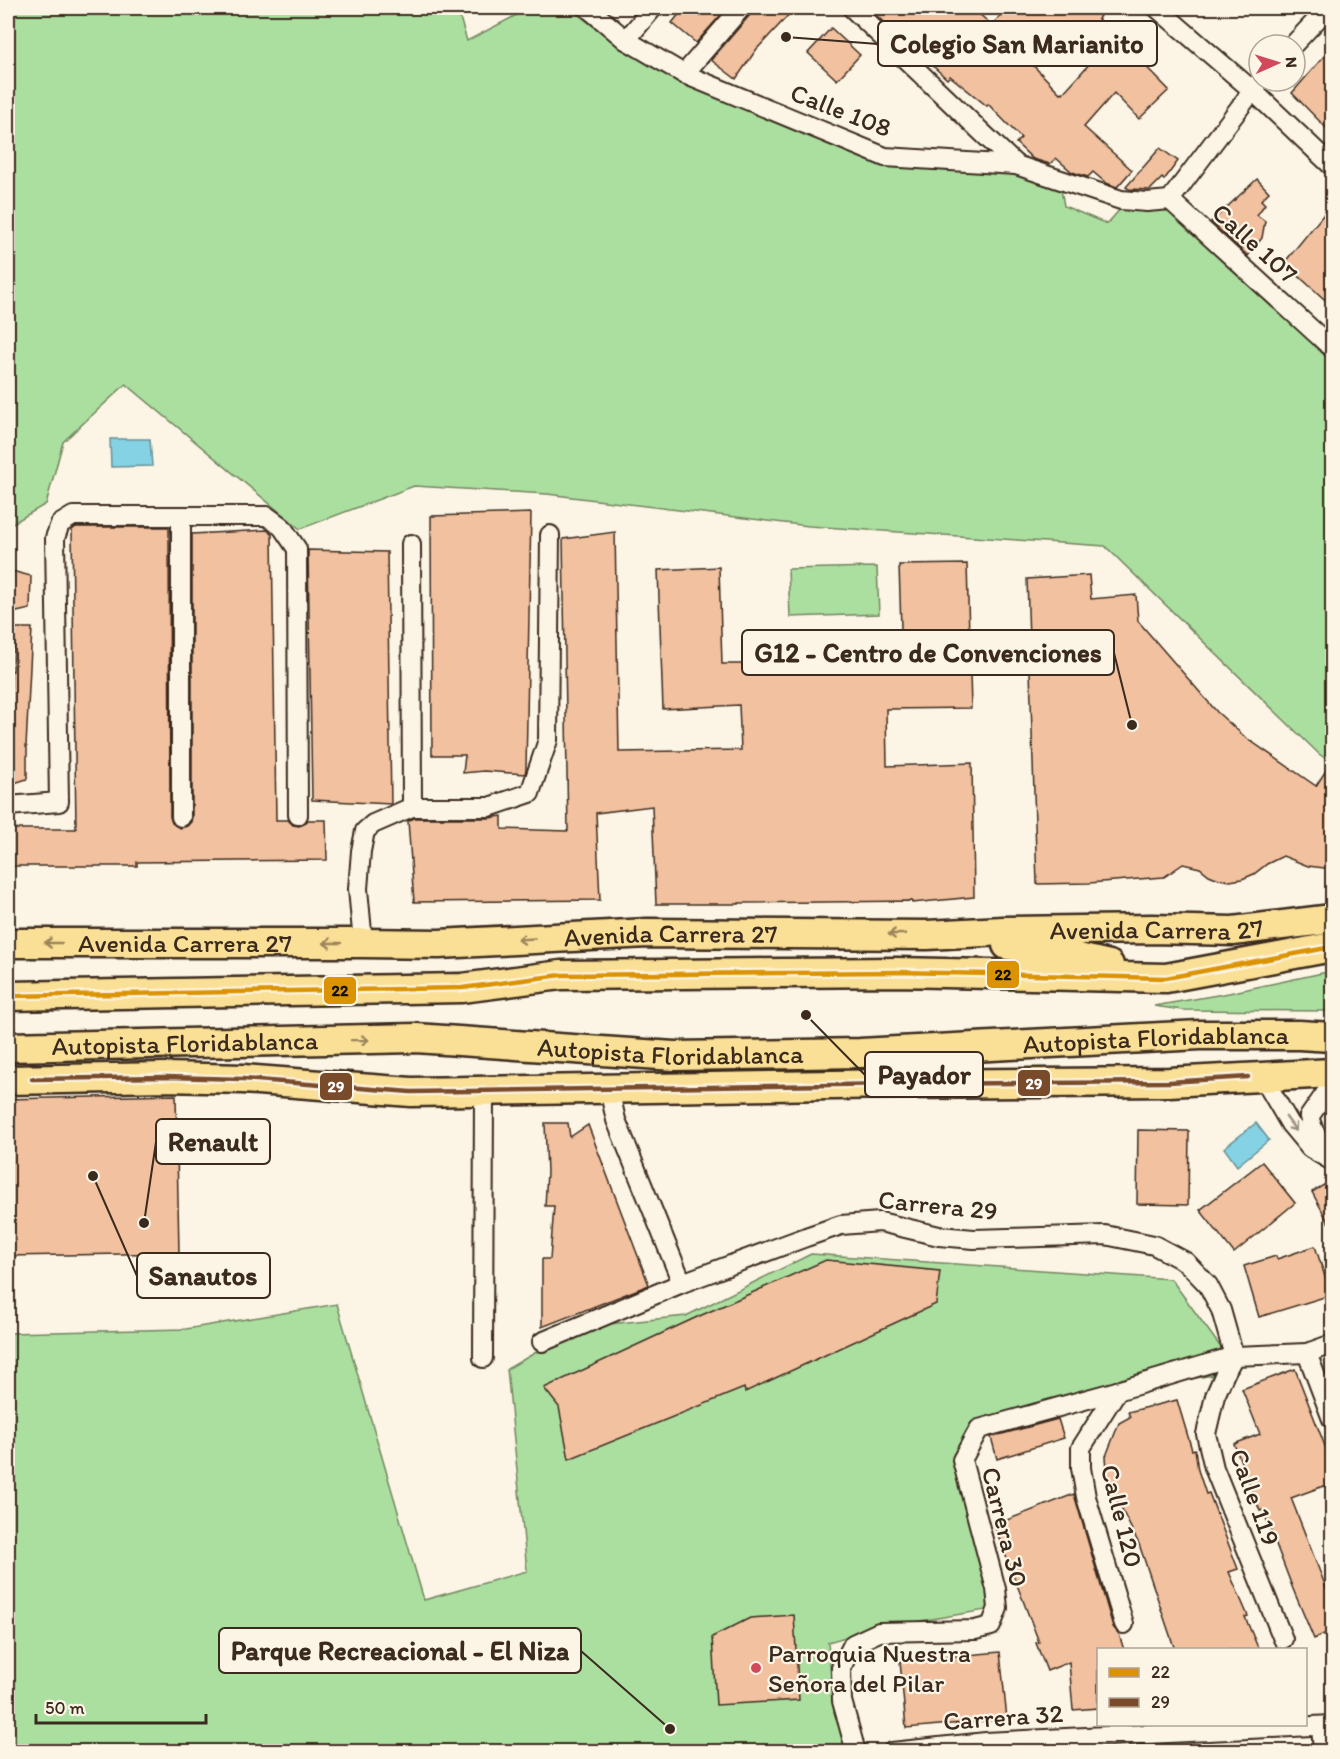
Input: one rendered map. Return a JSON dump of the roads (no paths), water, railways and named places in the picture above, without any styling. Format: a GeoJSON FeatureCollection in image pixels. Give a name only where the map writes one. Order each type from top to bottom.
{"type":"FeatureCollection","features":[{"type":"Feature","properties":{"kind":"highway","name":"Avenida Carrera 27"},"geometry":{"type":"LineString","coordinates":[[8,943],[439,944],[648,933],[927,934],[1152,929],[1233,931],[1332,920]]}},
{"type":"Feature","properties":{"kind":"highway"},"geometry":{"type":"LineString","coordinates":[[927,934],[1047,951],[1166,978]]}},
{"type":"Feature","properties":{"kind":"highway","name":"Autopista Floridablanca"},"geometry":{"type":"LineString","coordinates":[[8,996],[462,988],[561,975],[897,972],[1166,978],[1332,947]]}},
{"type":"Feature","properties":{"kind":"highway","name":"Autopista Floridablanca"},"geometry":{"type":"LineString","coordinates":[[8,1047],[416,1038],[674,1056],[860,1053],[1200,1035],[1332,1037]]}},
{"type":"Feature","properties":{"kind":"highway"},"geometry":{"type":"LineString","coordinates":[[896,1084],[920,1068],[983,1046]]}},
{"type":"Feature","properties":{"kind":"highway"},"geometry":{"type":"LineString","coordinates":[[8,1080],[166,1077],[243,1079],[411,1092],[1169,1082],[1332,1073]]}},
{"type":"Feature","properties":{"kind":"street","name":"Calle 108"},"geometry":{"type":"LineString","coordinates":[[588,8],[626,40],[684,74],[885,157],[1016,165],[1121,200],[1147,202],[1170,200]]}},
{"type":"Feature","properties":{"kind":"street"},"geometry":{"type":"LineString","coordinates":[[626,40],[652,8]]}},
{"type":"Feature","properties":{"kind":"street"},"geometry":{"type":"LineString","coordinates":[[684,74],[741,8]]}},
{"type":"Feature","properties":{"kind":"street"},"geometry":{"type":"LineString","coordinates":[[852,8],[1016,165]]}},
{"type":"Feature","properties":{"kind":"street"},"geometry":{"type":"LineString","coordinates":[[1157,8],[1247,78]]}},
{"type":"Feature","properties":{"kind":"street"},"geometry":{"type":"LineString","coordinates":[[1304,33],[1328,8]]}},
{"type":"Feature","properties":{"kind":"street"},"geometry":{"type":"LineString","coordinates":[[1170,200],[1250,93]]}},
{"type":"Feature","properties":{"kind":"street"},"geometry":{"type":"LineString","coordinates":[[1264,93],[1332,166]]}},
{"type":"Feature","properties":{"kind":"street","name":"Calle 107"},"geometry":{"type":"LineString","coordinates":[[1170,200],[1332,348]]}},
{"type":"Feature","properties":{"kind":"street"},"geometry":{"type":"LineString","coordinates":[[8,806],[59,802],[55,538],[60,524],[73,516],[267,516],[282,527],[297,549],[298,815]]}},
{"type":"Feature","properties":{"kind":"street"},"geometry":{"type":"LineString","coordinates":[[181,818],[182,516]]}},
{"type":"Feature","properties":{"kind":"street"},"geometry":{"type":"LineString","coordinates":[[363,943],[358,890],[365,831],[374,824],[412,807],[489,807],[530,793],[548,740],[550,535]]}},
{"type":"Feature","properties":{"kind":"street"},"geometry":{"type":"LineString","coordinates":[[411,544],[412,807]]}},
{"type":"Feature","properties":{"kind":"street"},"geometry":{"type":"LineString","coordinates":[[1262,1076],[1290,1124],[1310,1148],[1332,1161]]}},
{"type":"Feature","properties":{"kind":"street"},"geometry":{"type":"LineString","coordinates":[[1332,1084],[1310,1117],[1314,1131],[1332,1161]]}},
{"type":"Feature","properties":{"kind":"street"},"geometry":{"type":"LineString","coordinates":[[609,1089],[616,1120],[682,1283]]}},
{"type":"Feature","properties":{"kind":"street"},"geometry":{"type":"LineString","coordinates":[[483,1358],[484,1091]]}},
{"type":"Feature","properties":{"kind":"street","name":"Carrera 29"},"geometry":{"type":"LineString","coordinates":[[542,1342],[682,1283],[840,1225],[880,1222],[939,1236],[974,1239],[1105,1235],[1154,1245],[1186,1262],[1208,1285],[1221,1310],[1230,1364]]}},
{"type":"Feature","properties":{"kind":"street","name":"Carrera 30"},"geometry":{"type":"LineString","coordinates":[[856,1752],[842,1701],[842,1668],[854,1644],[879,1632],[975,1630],[991,1626],[998,1608],[996,1589],[962,1460],[978,1429],[1117,1391],[1230,1364],[1307,1353],[1332,1344]]}},
{"type":"Feature","properties":{"kind":"street"},"geometry":{"type":"LineString","coordinates":[[1307,1353],[1332,1419]]}},
{"type":"Feature","properties":{"kind":"street","name":"Calle 119"},"geometry":{"type":"LineString","coordinates":[[1230,1364],[1215,1396],[1206,1434],[1214,1468],[1283,1639]]}},
{"type":"Feature","properties":{"kind":"street","name":"Calle 120"},"geometry":{"type":"LineString","coordinates":[[1117,1391],[1081,1448],[1086,1497],[1124,1624]]}},
{"type":"Feature","properties":{"kind":"street"},"geometry":{"type":"LineString","coordinates":[[1323,1752],[1327,1725]]}},
{"type":"Feature","properties":{"kind":"street","name":"Carrera 32"},"geometry":{"type":"LineString","coordinates":[[892,1752],[986,1742],[1116,1743],[1327,1725]]}},
{"type":"Feature","properties":{"kind":"water"},"geometry":{"type":"Polygon","coordinates":[[[110,439],[150,439],[152,466],[111,467],[110,439]]]}},
{"type":"Feature","properties":{"kind":"water"},"geometry":{"type":"Polygon","coordinates":[[[1256,1123],[1269,1140],[1237,1166],[1224,1148],[1256,1123]]]}},
{"type":"Feature","properties":{"kind":"place","name":"Colegio San Marianito"},"geometry":{"type":"Point","coordinates":[786,37]}},
{"type":"Feature","properties":{"kind":"place","name":"G12 - Centro de Convenciones"},"geometry":{"type":"Point","coordinates":[1132,725]}},
{"type":"Feature","properties":{"kind":"place","name":"Payador"},"geometry":{"type":"Point","coordinates":[806,1015]}},
{"type":"Feature","properties":{"kind":"place","name":"Sanautos"},"geometry":{"type":"Point","coordinates":[93,1176]}},
{"type":"Feature","properties":{"kind":"place","name":"Renault"},"geometry":{"type":"Point","coordinates":[144,1223]}},
{"type":"Feature","properties":{"kind":"place","name":"Parroquia Nuestra Señora del Pilar"},"geometry":{"type":"Point","coordinates":[756,1668]}},
{"type":"Feature","properties":{"kind":"place","name":"Parque Recreacional - El Niza"},"geometry":{"type":"Point","coordinates":[670,1729]}}]}
